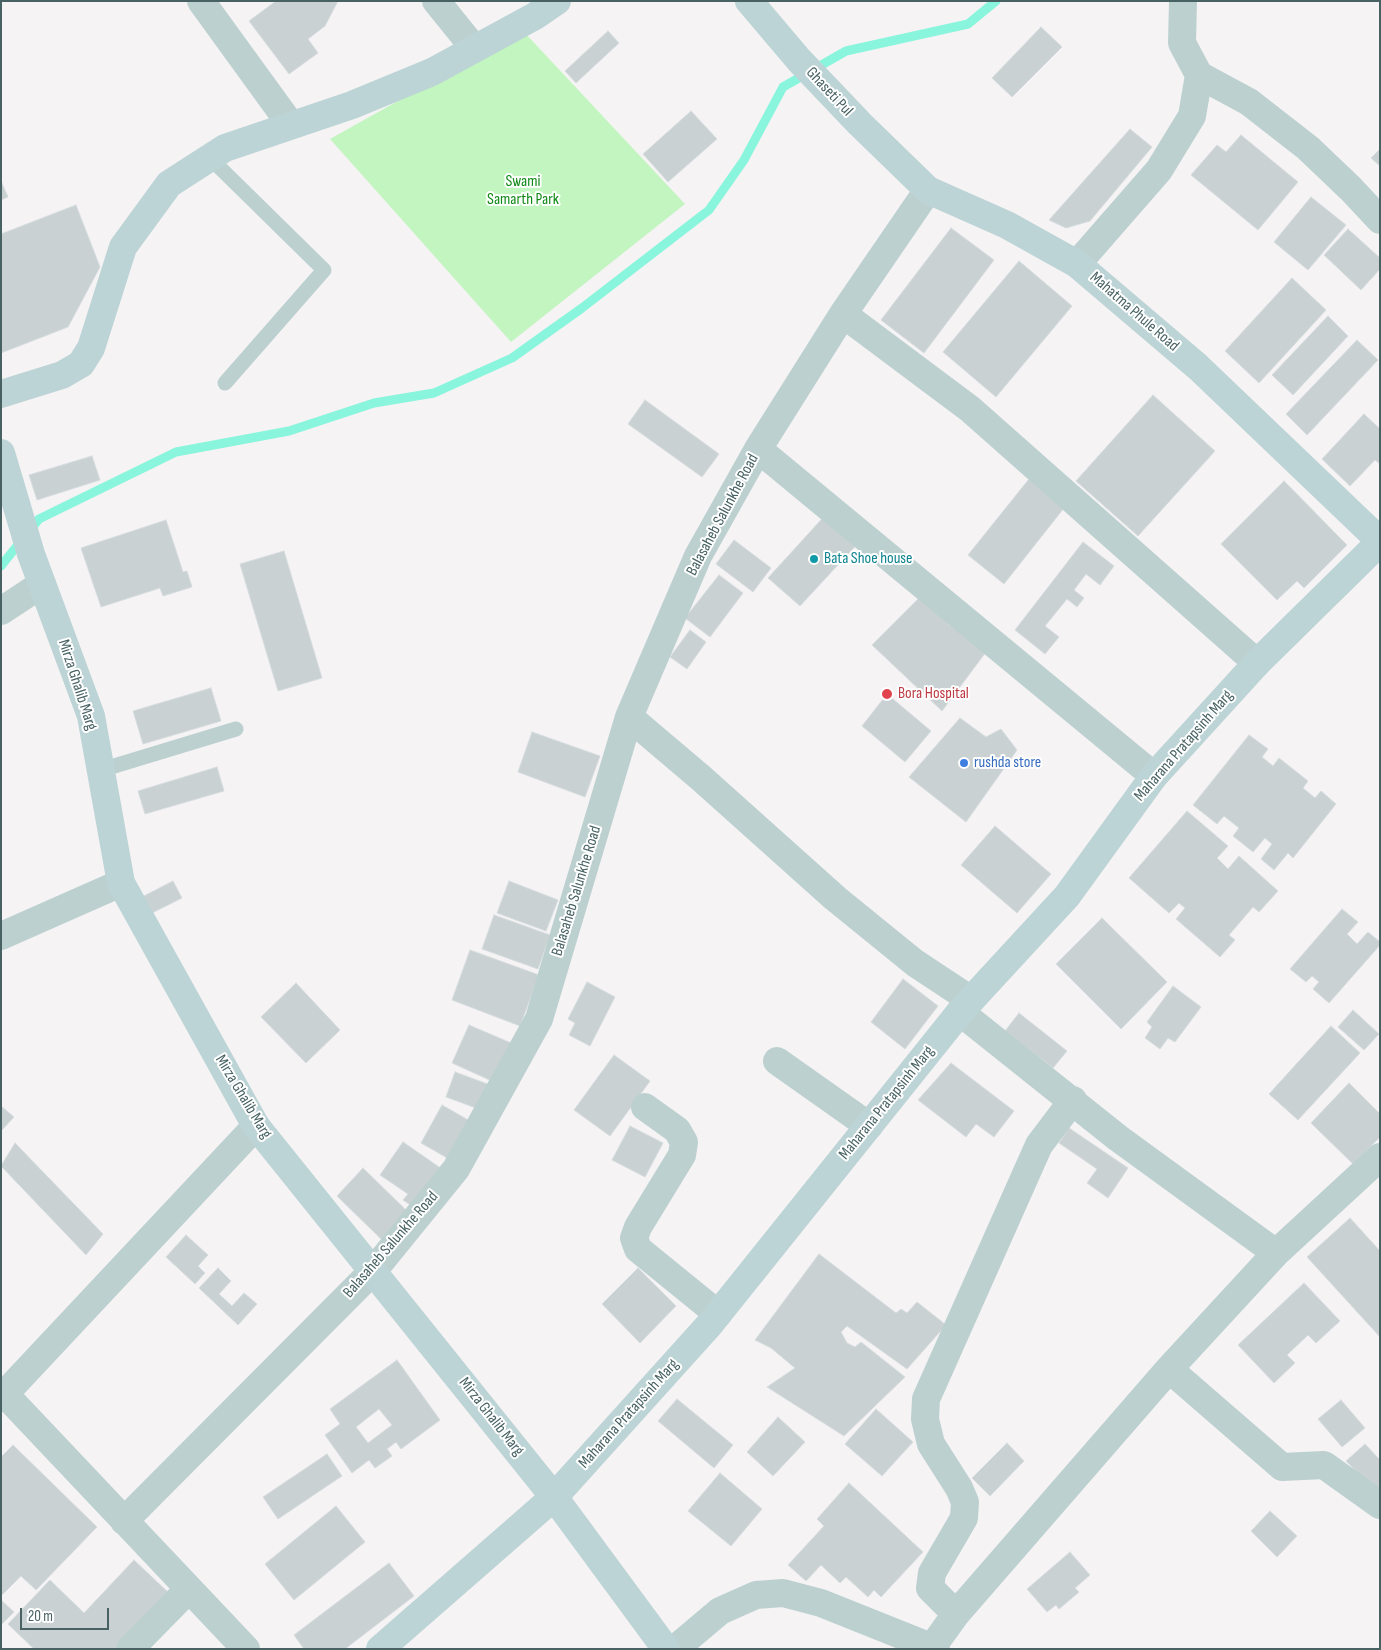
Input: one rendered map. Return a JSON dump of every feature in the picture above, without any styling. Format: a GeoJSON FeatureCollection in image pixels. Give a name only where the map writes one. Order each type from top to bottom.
{"type":"FeatureCollection","features":[{"type":"Feature","properties":{"kind":"street"},"geometry":{"type":"LineString","coordinates":[[201,1],[291,125]]}},
{"type":"Feature","properties":{"kind":"street"},"geometry":{"type":"LineString","coordinates":[[436,1],[474,48]]}},
{"type":"Feature","properties":{"kind":"street"},"geometry":{"type":"LineString","coordinates":[[1,394],[62,375],[81,364],[91,348],[123,247],[169,184],[225,148],[352,106],[432,72],[535,16],[557,1]]}},
{"type":"Feature","properties":{"kind":"street","name":"Ghaseti Pul"},"geometry":{"type":"LineString","coordinates":[[749,1],[799,60],[860,124]]}},
{"type":"Feature","properties":{"kind":"street"},"geometry":{"type":"LineString","coordinates":[[1183,1],[1182,43],[1199,75],[1249,102],[1308,148],[1352,189],[1380,220]]}},
{"type":"Feature","properties":{"kind":"street"},"geometry":{"type":"LineString","coordinates":[[1077,264],[1159,170],[1192,116],[1199,75]]}},
{"type":"Feature","properties":{"kind":"street","name":"Mahatma Phule Road"},"geometry":{"type":"LineString","coordinates":[[860,124],[928,190],[1007,225],[1077,264],[1198,367],[1380,542]]}},
{"type":"Feature","properties":{"kind":"street","name":"Balasaheb Salunkhe Road"},"geometry":{"type":"LineString","coordinates":[[124,1521],[374,1270],[456,1169],[539,1019],[629,717],[698,556],[758,450],[843,314],[928,190]]}},
{"type":"Feature","properties":{"kind":"street"},"geometry":{"type":"LineString","coordinates":[[843,314],[970,409],[1257,663]]}},
{"type":"Feature","properties":{"kind":"street"},"geometry":{"type":"LineString","coordinates":[[758,450],[1154,776]]}},
{"type":"Feature","properties":{"kind":"street","name":"Mirza Ghalib Marg"},"geometry":{"type":"LineString","coordinates":[[1,452],[31,554],[91,716],[121,882],[256,1126],[374,1270],[554,1497],[666,1649]]}},
{"type":"Feature","properties":{"kind":"street","name":"Maharana Pratapsinh Marg"},"geometry":{"type":"LineString","coordinates":[[380,1649],[554,1497],[718,1314],[966,1006],[1067,896],[1154,776],[1257,663],[1380,542]]}},
{"type":"Feature","properties":{"kind":"street"},"geometry":{"type":"LineString","coordinates":[[1,611],[42,584]]}},
{"type":"Feature","properties":{"kind":"street"},"geometry":{"type":"LineString","coordinates":[[629,717],[701,778],[835,898],[966,1006],[1118,1138],[1276,1253]]}},
{"type":"Feature","properties":{"kind":"street"},"geometry":{"type":"LineString","coordinates":[[1,936],[121,882]]}},
{"type":"Feature","properties":{"kind":"street"},"geometry":{"type":"LineString","coordinates":[[777,1061],[869,1126]]}},
{"type":"Feature","properties":{"kind":"street"},"geometry":{"type":"LineString","coordinates":[[956,1614],[930,1588],[932,1573],[964,1518],[965,1502],[959,1488],[931,1444],[925,1418],[926,1399],[1039,1146],[1073,1100]]}},
{"type":"Feature","properties":{"kind":"street"},"geometry":{"type":"LineString","coordinates":[[645,1107],[677,1130],[684,1142],[682,1154],[638,1227],[634,1238],[638,1249],[718,1314]]}},
{"type":"Feature","properties":{"kind":"street"},"geometry":{"type":"LineString","coordinates":[[246,1649],[2,1394],[256,1126]]}},
{"type":"Feature","properties":{"kind":"street"},"geometry":{"type":"LineString","coordinates":[[675,1649],[720,1611],[756,1595],[783,1593],[821,1603],[935,1647],[956,1614],[1169,1369],[1276,1253],[1380,1157]]}},
{"type":"Feature","properties":{"kind":"street"},"geometry":{"type":"LineString","coordinates":[[1169,1369],[1282,1467],[1324,1464],[1380,1505]]}},
{"type":"Feature","properties":{"kind":"street"},"geometry":{"type":"LineString","coordinates":[[130,1649],[189,1589]]}},
{"type":"Feature","properties":{"kind":"lane"},"geometry":{"type":"LineString","coordinates":[[210,158],[324,270],[225,383]]}},
{"type":"Feature","properties":{"kind":"lane"},"geometry":{"type":"LineString","coordinates":[[100,770],[236,729]]}},
{"type":"Feature","properties":{"kind":"green space","name":"Swami Samarth Park"},"geometry":{"type":"Polygon","coordinates":[[[523,31],[685,204],[511,342],[330,139],[523,31]]]}},
{"type":"Feature","properties":{"kind":"building"},"geometry":{"type":"Polygon","coordinates":[[[276,1],[338,1],[325,26],[308,39],[318,53],[289,74],[249,21],[276,1]]]}},
{"type":"Feature","properties":{"kind":"building"},"geometry":{"type":"Polygon","coordinates":[[[1041,27],[1062,47],[1012,97],[992,78],[1041,27]]]}},
{"type":"Feature","properties":{"kind":"building"},"geometry":{"type":"Polygon","coordinates":[[[608,31],[619,43],[576,83],[565,71],[608,31]]]}},
{"type":"Feature","properties":{"kind":"building"},"geometry":{"type":"Polygon","coordinates":[[[691,111],[717,139],[668,182],[643,154],[691,111]]]}},
{"type":"Feature","properties":{"kind":"building"},"geometry":{"type":"Polygon","coordinates":[[[1130,129],[1152,147],[1090,221],[1066,228],[1049,220],[1130,129]]]}},
{"type":"Feature","properties":{"kind":"building"},"geometry":{"type":"Polygon","coordinates":[[[1241,135],[1298,182],[1258,230],[1191,175],[1217,145],[1226,152],[1241,135]]]}},
{"type":"Feature","properties":{"kind":"building"},"geometry":{"type":"Polygon","coordinates":[[[1380,149],[1380,166],[1371,158],[1380,149]]]}},
{"type":"Feature","properties":{"kind":"building"},"geometry":{"type":"Polygon","coordinates":[[[1,181],[8,197],[1,200],[1,181]]]}},
{"type":"Feature","properties":{"kind":"building"},"geometry":{"type":"Polygon","coordinates":[[[1311,197],[1346,225],[1308,270],[1274,242],[1311,197]]]}},
{"type":"Feature","properties":{"kind":"building"},"geometry":{"type":"Polygon","coordinates":[[[76,205],[100,267],[68,327],[1,353],[1,234],[76,205]]]}},
{"type":"Feature","properties":{"kind":"building"},"geometry":{"type":"Polygon","coordinates":[[[951,228],[994,260],[924,353],[881,320],[951,228]]]}},
{"type":"Feature","properties":{"kind":"building"},"geometry":{"type":"Polygon","coordinates":[[[1348,229],[1380,258],[1380,269],[1361,290],[1324,255],[1348,229]]]}},
{"type":"Feature","properties":{"kind":"building"},"geometry":{"type":"Polygon","coordinates":[[[1019,261],[1072,306],[996,397],[943,352],[1019,261]]]}},
{"type":"Feature","properties":{"kind":"building"},"geometry":{"type":"Polygon","coordinates":[[[1292,278],[1326,310],[1259,383],[1225,351],[1292,278]]]}},
{"type":"Feature","properties":{"kind":"building"},"geometry":{"type":"Polygon","coordinates":[[[1328,316],[1348,336],[1293,395],[1272,375],[1328,316]]]}},
{"type":"Feature","properties":{"kind":"building"},"geometry":{"type":"Polygon","coordinates":[[[1357,340],[1378,360],[1307,435],[1286,414],[1357,340]]]}},
{"type":"Feature","properties":{"kind":"building"},"geometry":{"type":"Polygon","coordinates":[[[1153,395],[1215,451],[1138,536],[1076,481],[1153,395]]]}},
{"type":"Feature","properties":{"kind":"building"},"geometry":{"type":"Polygon","coordinates":[[[645,400],[719,454],[702,477],[628,424],[645,400]]]}},
{"type":"Feature","properties":{"kind":"building"},"geometry":{"type":"Polygon","coordinates":[[[1364,414],[1380,429],[1380,464],[1375,460],[1350,486],[1322,459],[1364,414]]]}},
{"type":"Feature","properties":{"kind":"building"},"geometry":{"type":"Polygon","coordinates":[[[92,456],[100,480],[37,500],[29,475],[92,456]]]}},
{"type":"Feature","properties":{"kind":"building"},"geometry":{"type":"Polygon","coordinates":[[[1029,479],[1064,508],[1004,584],[968,555],[1029,479]]]}},
{"type":"Feature","properties":{"kind":"building"},"geometry":{"type":"Polygon","coordinates":[[[1284,481],[1347,545],[1304,588],[1297,581],[1277,600],[1221,544],[1284,481]]]}},
{"type":"Feature","properties":{"kind":"building","name":"Bata Shoe house"},"geometry":{"type":"Polygon","coordinates":[[[829,511],[861,540],[800,606],[768,578],[829,511]]]}},
{"type":"Feature","properties":{"kind":"building"},"geometry":{"type":"Polygon","coordinates":[[[166,520],[183,572],[187,571],[192,587],[163,596],[160,588],[101,607],[81,548],[166,520]]]}},
{"type":"Feature","properties":{"kind":"building"},"geometry":{"type":"Polygon","coordinates":[[[734,540],[771,568],[753,592],[716,564],[734,540]]]}},
{"type":"Feature","properties":{"kind":"building"},"geometry":{"type":"Polygon","coordinates":[[[1083,542],[1114,566],[1100,585],[1086,574],[1074,590],[1084,598],[1077,607],[1067,599],[1045,626],[1059,637],[1045,654],[1015,630],[1083,542]]]}},
{"type":"Feature","properties":{"kind":"building"},"geometry":{"type":"Polygon","coordinates":[[[284,551],[322,678],[278,691],[240,564],[284,551]]]}},
{"type":"Feature","properties":{"kind":"building"},"geometry":{"type":"Polygon","coordinates":[[[719,575],[743,593],[710,637],[685,618],[719,575]]]}},
{"type":"Feature","properties":{"kind":"building"},"geometry":{"type":"Polygon","coordinates":[[[921,596],[948,624],[986,652],[942,711],[872,645],[921,596]]]}},
{"type":"Feature","properties":{"kind":"building"},"geometry":{"type":"Polygon","coordinates":[[[690,630],[706,642],[687,669],[670,657],[690,630]]]}},
{"type":"Feature","properties":{"kind":"building"},"geometry":{"type":"Polygon","coordinates":[[[211,688],[221,721],[143,744],[133,711],[211,688]]]}},
{"type":"Feature","properties":{"kind":"building"},"geometry":{"type":"Polygon","coordinates":[[[887,694],[931,731],[905,762],[862,726],[887,694]]]}},
{"type":"Feature","properties":{"kind":"building","name":"rushda store"},"geometry":{"type":"Polygon","coordinates":[[[960,718],[986,737],[1001,729],[1017,750],[966,822],[909,777],[960,718]]]}},
{"type":"Feature","properties":{"kind":"building"},"geometry":{"type":"Polygon","coordinates":[[[532,732],[600,756],[585,797],[518,772],[532,732]]]}},
{"type":"Feature","properties":{"kind":"building"},"geometry":{"type":"Polygon","coordinates":[[[1249,735],[1268,749],[1262,757],[1273,766],[1279,758],[1308,781],[1303,788],[1315,798],[1321,791],[1336,804],[1293,858],[1288,853],[1274,870],[1261,859],[1272,844],[1265,838],[1253,852],[1233,836],[1239,828],[1224,816],[1217,824],[1193,805],[1249,735]]]}},
{"type":"Feature","properties":{"kind":"building"},"geometry":{"type":"Polygon","coordinates":[[[217,767],[224,791],[145,814],[138,791],[217,767]]]}},
{"type":"Feature","properties":{"kind":"building"},"geometry":{"type":"Polygon","coordinates":[[[1187,811],[1228,846],[1217,858],[1228,869],[1239,856],[1278,891],[1259,912],[1253,907],[1229,935],[1235,940],[1220,957],[1176,919],[1185,908],[1179,903],[1169,913],[1129,878],[1187,811]]]}},
{"type":"Feature","properties":{"kind":"building"},"geometry":{"type":"Polygon","coordinates":[[[995,826],[1051,874],[1017,913],[961,865],[995,826]]]}},
{"type":"Feature","properties":{"kind":"building"},"geometry":{"type":"Polygon","coordinates":[[[173,881],[182,898],[146,916],[138,899],[173,881]]]}},
{"type":"Feature","properties":{"kind":"building"},"geometry":{"type":"Polygon","coordinates":[[[509,881],[558,900],[546,931],[497,913],[509,881]]]}},
{"type":"Feature","properties":{"kind":"building"},"geometry":{"type":"Polygon","coordinates":[[[1342,909],[1358,922],[1347,934],[1357,944],[1368,932],[1380,942],[1380,945],[1329,1003],[1313,989],[1319,982],[1312,976],[1306,982],[1290,969],[1342,909]]]}},
{"type":"Feature","properties":{"kind":"building"},"geometry":{"type":"Polygon","coordinates":[[[494,915],[550,935],[538,969],[482,949],[494,915]]]}},
{"type":"Feature","properties":{"kind":"building"},"geometry":{"type":"Polygon","coordinates":[[[1102,918],[1167,982],[1121,1029],[1056,964],[1102,918]]]}},
{"type":"Feature","properties":{"kind":"building"},"geometry":{"type":"Polygon","coordinates":[[[470,950],[539,975],[520,1026],[452,1000],[470,950]]]}},
{"type":"Feature","properties":{"kind":"building"},"geometry":{"type":"Polygon","coordinates":[[[903,979],[938,1006],[905,1049],[871,1022],[903,979]]]}},
{"type":"Feature","properties":{"kind":"building"},"geometry":{"type":"Polygon","coordinates":[[[587,982],[615,997],[590,1046],[569,1035],[575,1023],[568,1019],[587,982]]]}},
{"type":"Feature","properties":{"kind":"building"},"geometry":{"type":"Polygon","coordinates":[[[296,983],[340,1030],[306,1063],[261,1017],[296,983]]]}},
{"type":"Feature","properties":{"kind":"building"},"geometry":{"type":"Polygon","coordinates":[[[1173,986],[1201,1007],[1175,1042],[1168,1038],[1160,1049],[1145,1038],[1152,1027],[1147,1022],[1173,986]]]}},
{"type":"Feature","properties":{"kind":"building"},"geometry":{"type":"Polygon","coordinates":[[[1353,1010],[1379,1034],[1364,1050],[1338,1027],[1353,1010]]]}},
{"type":"Feature","properties":{"kind":"building"},"geometry":{"type":"Polygon","coordinates":[[[1019,1013],[1067,1051],[1053,1068],[1005,1031],[1019,1013]]]}},
{"type":"Feature","properties":{"kind":"building"},"geometry":{"type":"Polygon","coordinates":[[[469,1025],[511,1043],[494,1082],[452,1063],[469,1025]]]}},
{"type":"Feature","properties":{"kind":"building"},"geometry":{"type":"Polygon","coordinates":[[[1331,1026],[1360,1053],[1298,1120],[1269,1094],[1331,1026]]]}},
{"type":"Feature","properties":{"kind":"building"},"geometry":{"type":"Polygon","coordinates":[[[614,1055],[650,1081],[610,1136],[574,1110],[614,1055]]]}},
{"type":"Feature","properties":{"kind":"building"},"geometry":{"type":"Polygon","coordinates":[[[951,1063],[1014,1111],[994,1137],[976,1124],[966,1137],[918,1100],[951,1063]]]}},
{"type":"Feature","properties":{"kind":"building"},"geometry":{"type":"Polygon","coordinates":[[[455,1072],[493,1086],[484,1111],[446,1097],[455,1072]]]}},
{"type":"Feature","properties":{"kind":"building"},"geometry":{"type":"Polygon","coordinates":[[[1349,1083],[1380,1114],[1380,1137],[1353,1164],[1311,1123],[1349,1083]]]}},
{"type":"Feature","properties":{"kind":"building"},"geometry":{"type":"Polygon","coordinates":[[[442,1105],[470,1121],[449,1159],[421,1143],[442,1105]]]}},
{"type":"Feature","properties":{"kind":"building"},"geometry":{"type":"Polygon","coordinates":[[[1,1106],[14,1117],[1,1131],[1,1106]]]}},
{"type":"Feature","properties":{"kind":"building"},"geometry":{"type":"Polygon","coordinates":[[[630,1126],[663,1143],[645,1177],[612,1160],[630,1126]]]}},
{"type":"Feature","properties":{"kind":"building"},"geometry":{"type":"Polygon","coordinates":[[[1069,1128],[1128,1168],[1108,1198],[1087,1183],[1097,1169],[1059,1143],[1069,1128]]]}},
{"type":"Feature","properties":{"kind":"building"},"geometry":{"type":"Polygon","coordinates":[[[403,1142],[442,1169],[415,1208],[403,1200],[408,1194],[380,1175],[403,1142]]]}},
{"type":"Feature","properties":{"kind":"building"},"geometry":{"type":"Polygon","coordinates":[[[15,1143],[103,1234],[86,1255],[1,1166],[15,1143]]]}},
{"type":"Feature","properties":{"kind":"building"},"geometry":{"type":"Polygon","coordinates":[[[363,1168],[408,1212],[382,1240],[337,1196],[363,1168]]]}},
{"type":"Feature","properties":{"kind":"building"},"geometry":{"type":"Polygon","coordinates":[[[1350,1218],[1380,1251],[1380,1337],[1307,1257],[1350,1218]]]}},
{"type":"Feature","properties":{"kind":"building"},"geometry":{"type":"Polygon","coordinates":[[[186,1235],[208,1255],[198,1266],[205,1273],[195,1284],[166,1257],[186,1235]]]}},
{"type":"Feature","properties":{"kind":"building"},"geometry":{"type":"Polygon","coordinates":[[[819,1254],[896,1313],[901,1309],[907,1313],[917,1302],[946,1325],[907,1369],[847,1326],[841,1332],[847,1343],[855,1347],[861,1342],[905,1377],[844,1436],[767,1387],[795,1368],[771,1348],[755,1340],[819,1254]]]}},
{"type":"Feature","properties":{"kind":"building"},"geometry":{"type":"Polygon","coordinates":[[[218,1268],[231,1281],[219,1294],[232,1306],[244,1293],[257,1304],[238,1325],[199,1288],[218,1268]]]}},
{"type":"Feature","properties":{"kind":"building"},"geometry":{"type":"Polygon","coordinates":[[[638,1268],[676,1306],[640,1343],[602,1304],[638,1268]]]}},
{"type":"Feature","properties":{"kind":"building"},"geometry":{"type":"Polygon","coordinates":[[[1304,1283],[1340,1321],[1316,1343],[1308,1335],[1287,1355],[1295,1363],[1274,1383],[1238,1345],[1304,1283]]]}},
{"type":"Feature","properties":{"kind":"building"},"geometry":{"type":"Polygon","coordinates":[[[397,1360],[440,1420],[401,1449],[396,1442],[387,1449],[392,1456],[375,1468],[369,1460],[352,1473],[325,1435],[340,1424],[330,1409],[397,1360]],[[379,1409],[356,1427],[368,1443],[392,1425],[379,1409]]]}},
{"type":"Feature","properties":{"kind":"building"},"geometry":{"type":"Polygon","coordinates":[[[677,1399],[733,1445],[714,1468],[658,1421],[677,1399]]]}},
{"type":"Feature","properties":{"kind":"building"},"geometry":{"type":"Polygon","coordinates":[[[1341,1400],[1365,1428],[1342,1447],[1318,1419],[1341,1400]]]}},
{"type":"Feature","properties":{"kind":"building"},"geometry":{"type":"Polygon","coordinates":[[[876,1409],[913,1442],[882,1476],[845,1444],[876,1409]]]}},
{"type":"Feature","properties":{"kind":"building"},"geometry":{"type":"Polygon","coordinates":[[[778,1417],[805,1442],[773,1476],[747,1452],[778,1417]]]}},
{"type":"Feature","properties":{"kind":"building"},"geometry":{"type":"Polygon","coordinates":[[[1007,1443],[1024,1461],[990,1496],[972,1478],[1007,1443]]]}},
{"type":"Feature","properties":{"kind":"building"},"geometry":{"type":"Polygon","coordinates":[[[1365,1444],[1380,1460],[1380,1496],[1346,1461],[1365,1444]]]}},
{"type":"Feature","properties":{"kind":"building"},"geometry":{"type":"Polygon","coordinates":[[[13,1445],[97,1527],[36,1590],[21,1576],[1,1596],[1,1457],[13,1445]]]}},
{"type":"Feature","properties":{"kind":"building"},"geometry":{"type":"Polygon","coordinates":[[[327,1454],[342,1476],[278,1519],[263,1497],[327,1454]]]}},
{"type":"Feature","properties":{"kind":"building"},"geometry":{"type":"Polygon","coordinates":[[[720,1473],[762,1509],[731,1546],[688,1511],[720,1473]]]}},
{"type":"Feature","properties":{"kind":"building"},"geometry":{"type":"Polygon","coordinates":[[[849,1483],[923,1552],[881,1597],[874,1590],[868,1597],[846,1577],[840,1583],[821,1565],[806,1581],[788,1565],[824,1526],[817,1519],[849,1483]]]}},
{"type":"Feature","properties":{"kind":"building"},"geometry":{"type":"Polygon","coordinates":[[[336,1506],[365,1542],[294,1600],[265,1564],[336,1506]]]}},
{"type":"Feature","properties":{"kind":"building"},"geometry":{"type":"Polygon","coordinates":[[[1270,1511],[1297,1536],[1277,1557],[1251,1531],[1270,1511]]]}},
{"type":"Feature","properties":{"kind":"building"},"geometry":{"type":"Polygon","coordinates":[[[1070,1552],[1090,1575],[1075,1588],[1079,1592],[1059,1609],[1056,1605],[1047,1612],[1027,1589],[1070,1552]]]}},
{"type":"Feature","properties":{"kind":"building"},"geometry":{"type":"Polygon","coordinates":[[[134,1560],[170,1594],[119,1649],[34,1649],[8,1624],[50,1580],[84,1613],[134,1560]]]}},
{"type":"Feature","properties":{"kind":"building"},"geometry":{"type":"Polygon","coordinates":[[[389,1563],[414,1596],[345,1649],[304,1649],[294,1635],[389,1563]]]}},
{"type":"Feature","properties":{"kind":"building"},"geometry":{"type":"Polygon","coordinates":[[[1,1600],[14,1612],[1,1625],[1,1600]]]}},
{"type":"Feature","properties":{"kind":"waterway"},"geometry":{"type":"LineString","coordinates":[[29,531],[39,519],[176,452],[289,431],[374,403],[434,393],[512,358],[582,308],[709,210],[744,160],[783,87],[846,51],[968,24],[996,1]]}},
{"type":"Feature","properties":{"kind":"waterway"},"geometry":{"type":"LineString","coordinates":[[1,566],[21,541]]}},
{"type":"Feature","properties":{"kind":"place","name":"Bata Shoe house"},"geometry":{"type":"Point","coordinates":[814,559]}},
{"type":"Feature","properties":{"kind":"place","name":"Bora Hospital"},"geometry":{"type":"Point","coordinates":[887,694]}},
{"type":"Feature","properties":{"kind":"place","name":"rushda store"},"geometry":{"type":"Point","coordinates":[964,763]}}]}
